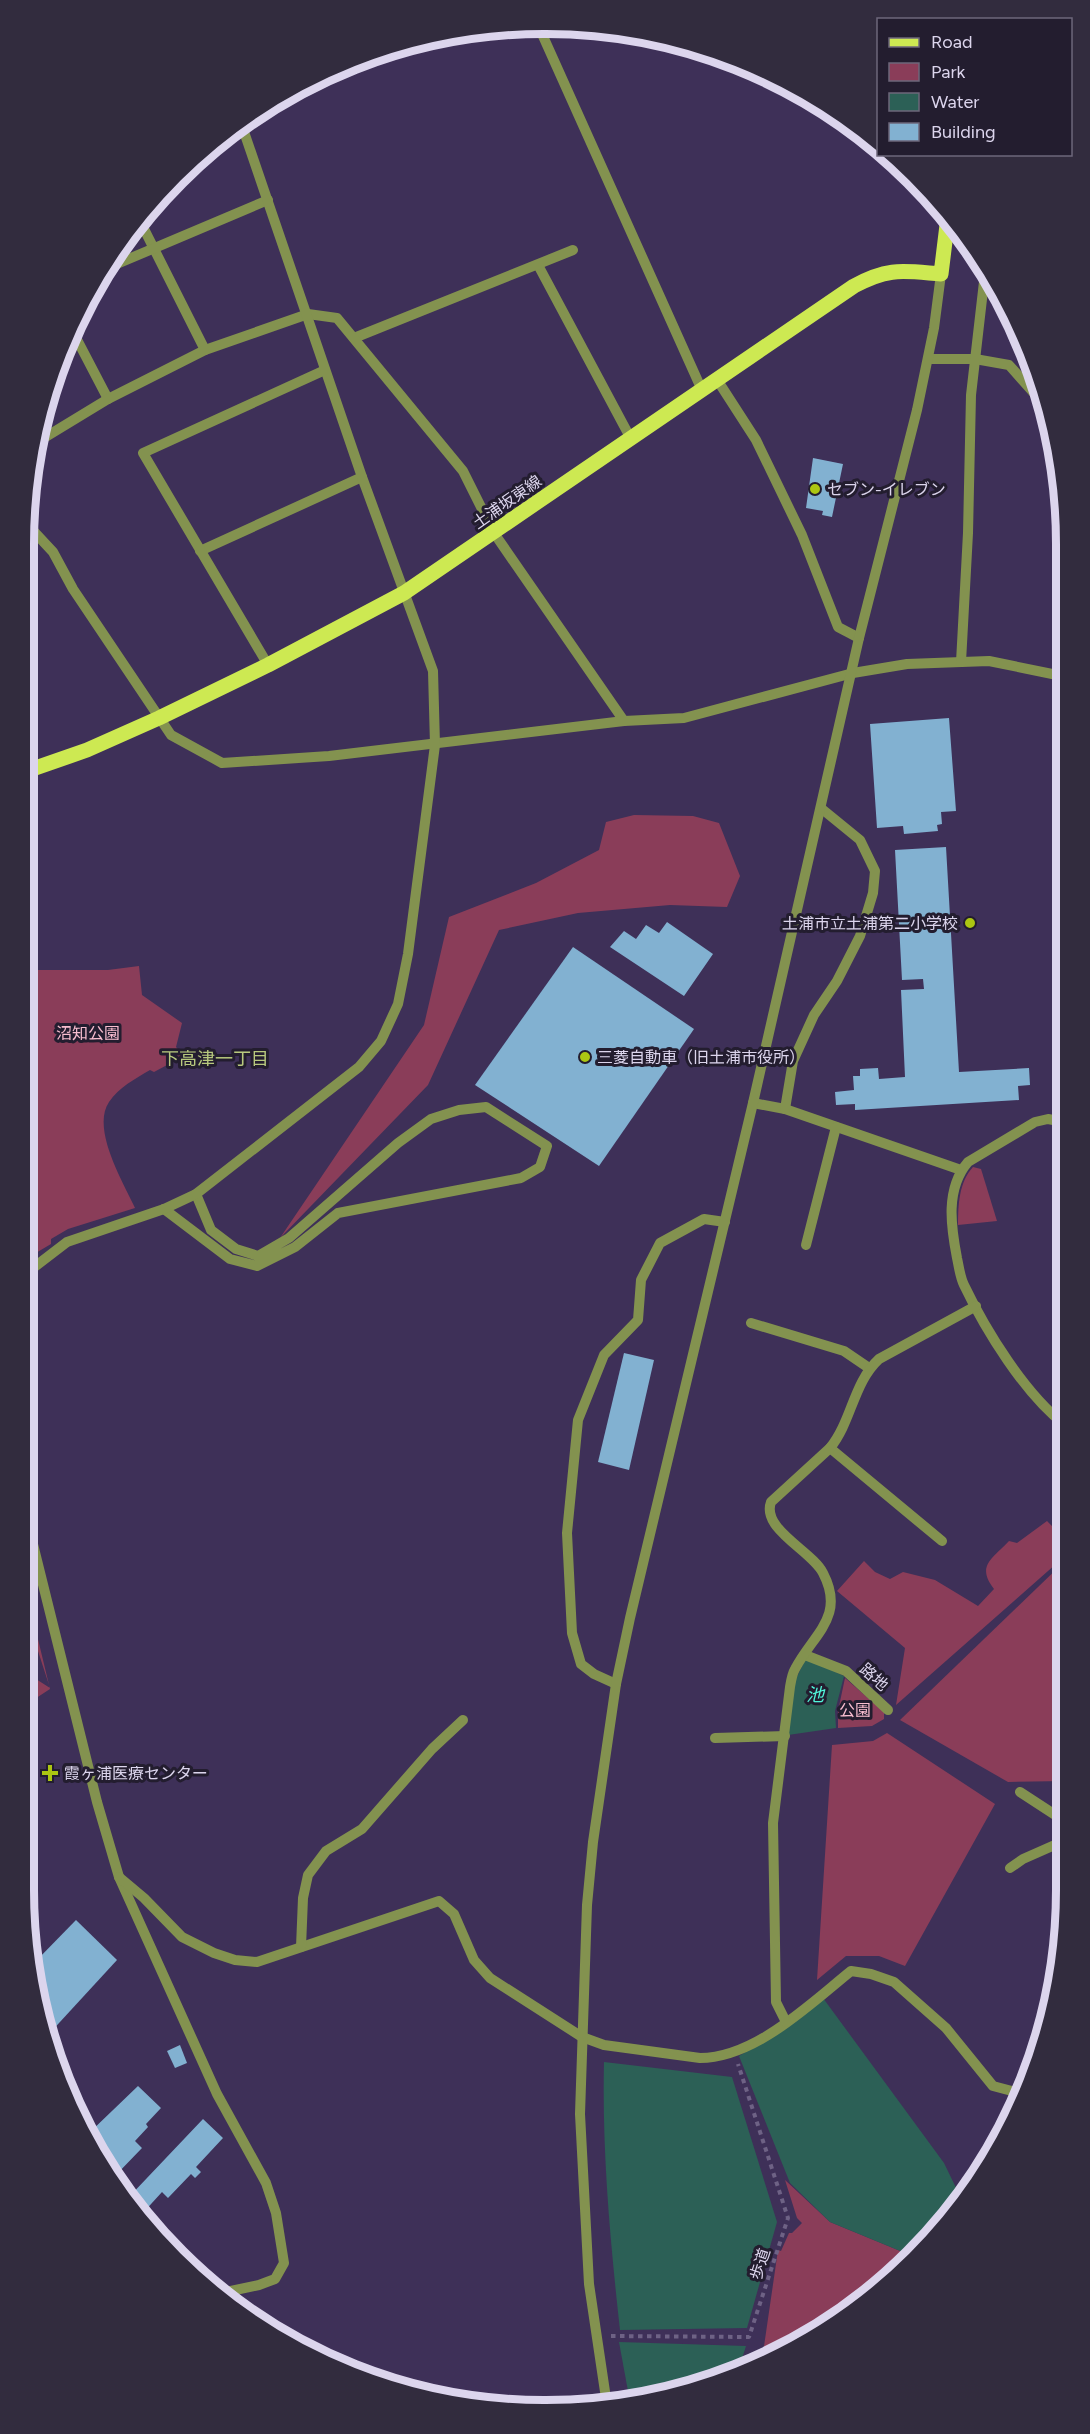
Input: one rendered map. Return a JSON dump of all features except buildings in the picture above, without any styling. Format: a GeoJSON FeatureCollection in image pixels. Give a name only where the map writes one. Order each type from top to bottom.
{"type":"FeatureCollection","features":[{"type":"Feature","properties":{"kind":"main road"},"geometry":{"type":"LineString","coordinates":[[941,274],[946,230]]}},
{"type":"Feature","properties":{"kind":"main road","name":"土浦坂東線"},"geometry":{"type":"LineString","coordinates":[[34,769],[87,750],[159,718],[268,665],[404,593],[701,388],[854,286],[884,272],[941,274]]}},
{"type":"Feature","properties":{"kind":"street"},"geometry":{"type":"LineString","coordinates":[[542,34],[701,388]]}},
{"type":"Feature","properties":{"kind":"street"},"geometry":{"type":"LineString","coordinates":[[34,1267],[67,1242],[164,1209],[196,1194],[359,1067],[381,1041],[398,1004],[408,954],[435,744],[433,671],[362,477],[245,132]]}},
{"type":"Feature","properties":{"kind":"street"},"geometry":{"type":"LineString","coordinates":[[120,263],[268,200]]}},
{"type":"Feature","properties":{"kind":"street"},"geometry":{"type":"LineString","coordinates":[[145,228],[205,350]]}},
{"type":"Feature","properties":{"kind":"street"},"geometry":{"type":"LineString","coordinates":[[354,338],[573,250]]}},
{"type":"Feature","properties":{"kind":"street"},"geometry":{"type":"LineString","coordinates":[[538,265],[631,438]]}},
{"type":"Feature","properties":{"kind":"street"},"geometry":{"type":"LineString","coordinates":[[605,2396],[595,2336],[585,2218],[580,2114],[589,1884],[600,1783],[616,1684],[822,809],[859,638],[907,455],[929,359],[941,274]]}},
{"type":"Feature","properties":{"kind":"street"},"geometry":{"type":"LineString","coordinates":[[961,662],[968,533],[971,395],[984,285]]}},
{"type":"Feature","properties":{"kind":"street"},"geometry":{"type":"LineString","coordinates":[[46,437],[108,399],[205,350],[308,314],[337,318],[463,471],[494,533],[624,721]]}},
{"type":"Feature","properties":{"kind":"street"},"geometry":{"type":"LineString","coordinates":[[77,340],[108,399]]}},
{"type":"Feature","properties":{"kind":"street"},"geometry":{"type":"LineString","coordinates":[[929,359],[975,358],[1009,365],[1031,389]]}},
{"type":"Feature","properties":{"kind":"street"},"geometry":{"type":"LineString","coordinates":[[268,665],[143,453],[325,370]]}},
{"type":"Feature","properties":{"kind":"street"},"geometry":{"type":"LineString","coordinates":[[716,378],[756,440],[802,535],[838,627],[859,638]]}},
{"type":"Feature","properties":{"kind":"street"},"geometry":{"type":"LineString","coordinates":[[200,551],[362,477]]}},
{"type":"Feature","properties":{"kind":"street"},"geometry":{"type":"LineString","coordinates":[[35,533],[52,552],[72,590],[171,735],[222,763],[329,756],[624,721],[684,718],[853,673],[907,664],[989,661],[1056,675]]}},
{"type":"Feature","properties":{"kind":"street"},"geometry":{"type":"LineString","coordinates":[[785,1109],[793,1061],[814,1016],[837,981],[860,936],[873,893],[874,871],[860,840],[822,809]]}},
{"type":"Feature","properties":{"kind":"street"},"geometry":{"type":"LineString","coordinates":[[753,1103],[785,1109],[961,1170]]}},
{"type":"Feature","properties":{"kind":"street"},"geometry":{"type":"LineString","coordinates":[[164,1209],[230,1259],[257,1266],[295,1247],[338,1214],[521,1178],[540,1167],[548,1146],[486,1107],[459,1110],[431,1119],[398,1143],[288,1238],[258,1256],[236,1249],[210,1230],[196,1194]]}},
{"type":"Feature","properties":{"kind":"street"},"geometry":{"type":"LineString","coordinates":[[1056,1120],[1048,1119],[1035,1122],[968,1162],[961,1170],[952,1201],[950,1226],[962,1283],[1021,1379],[1040,1404],[1056,1417]]}},
{"type":"Feature","properties":{"kind":"street"},"geometry":{"type":"LineString","coordinates":[[806,1245],[837,1127]]}},
{"type":"Feature","properties":{"kind":"street"},"geometry":{"type":"LineString","coordinates":[[616,1684],[594,1674],[582,1664],[572,1633],[567,1533],[578,1420],[604,1355],[638,1320],[641,1280],[660,1243],[704,1219],[725,1222]]}},
{"type":"Feature","properties":{"kind":"street"},"geometry":{"type":"LineString","coordinates":[[786,2022],[776,2002],[773,1823],[794,1670],[828,1622],[830,1592],[823,1573],[813,1559],[779,1529],[772,1521],[768,1509],[771,1502],[830,1448],[846,1424],[856,1392],[869,1368],[879,1359],[976,1306]]}},
{"type":"Feature","properties":{"kind":"street"},"geometry":{"type":"LineString","coordinates":[[751,1323],[844,1351],[869,1368]]}},
{"type":"Feature","properties":{"kind":"street"},"geometry":{"type":"LineString","coordinates":[[830,1448],[942,1541]]}},
{"type":"Feature","properties":{"kind":"street"},"geometry":{"type":"LineString","coordinates":[[34,1548],[97,1802],[119,1877],[217,2094],[266,2183],[276,2213],[284,2263],[274,2279],[230,2291]]}},
{"type":"Feature","properties":{"kind":"street","name":"路地"},"geometry":{"type":"LineString","coordinates":[[805,1655],[846,1671],[888,1710]]}},
{"type":"Feature","properties":{"kind":"street"},"geometry":{"type":"LineString","coordinates":[[301,1947],[303,1898],[308,1875],[326,1851],[362,1829],[432,1749],[463,1720]]}},
{"type":"Feature","properties":{"kind":"street"},"geometry":{"type":"LineString","coordinates":[[715,1738],[785,1736]]}},
{"type":"Feature","properties":{"kind":"street"},"geometry":{"type":"LineString","coordinates":[[1020,1792],[1056,1815]]}},
{"type":"Feature","properties":{"kind":"street"},"geometry":{"type":"LineString","coordinates":[[1010,1868],[1023,1859],[1056,1844]]}},
{"type":"Feature","properties":{"kind":"street"},"geometry":{"type":"LineString","coordinates":[[119,1877],[144,1898],[182,1937],[214,1953],[235,1960],[257,1962],[440,1901],[454,1914],[474,1960],[490,1978],[582,2037],[604,2045],[700,2058],[715,2058],[734,2053],[786,2022],[851,1971],[871,1974],[894,1982],[946,2028],[993,2086],[1014,2091]]}},
{"type":"Feature","properties":{"kind":"path","name":"歩道"},"geometry":{"type":"LineString","coordinates":[[595,2336],[749,2337],[788,2218],[734,2053]]}},
{"type":"Feature","properties":{"kind":"green space"},"geometry":{"type":"Polygon","coordinates":[[[634,815],[693,816],[719,823],[740,876],[727,907],[670,905],[578,913],[499,930],[428,1085],[280,1238],[424,1025],[449,917],[536,883],[599,850],[606,822],[634,815]]]}},
{"type":"Feature","properties":{"kind":"green space","name":"沼知公園"},"geometry":{"type":"Polygon","coordinates":[[[139,966],[142,995],[182,1023],[176,1047],[184,1056],[154,1072],[150,1070],[128,1084],[113,1097],[104,1113],[106,1141],[135,1208],[68,1229],[51,1239],[51,1244],[34,1254],[34,970],[108,970],[139,966]]]}},
{"type":"Feature","properties":{"kind":"green space"},"geometry":{"type":"Polygon","coordinates":[[[973,1167],[981,1169],[997,1221],[958,1225],[962,1187],[973,1167]]]}},
{"type":"Feature","properties":{"kind":"green space"},"geometry":{"type":"Polygon","coordinates":[[[1047,1521],[1056,1530],[1056,1564],[896,1705],[905,1648],[837,1591],[864,1561],[875,1572],[890,1579],[903,1572],[935,1580],[978,1606],[994,1589],[986,1574],[988,1563],[1009,1541],[1017,1543],[1047,1521]]]}},
{"type":"Feature","properties":{"kind":"green space"},"geometry":{"type":"Polygon","coordinates":[[[1056,1570],[1056,1781],[1008,1782],[900,1720],[1056,1570]]]}},
{"type":"Feature","properties":{"kind":"green space"},"geometry":{"type":"Polygon","coordinates":[[[34,1623],[49,1685],[34,1639],[34,1623]]]}},
{"type":"Feature","properties":{"kind":"green space"},"geometry":{"type":"Polygon","coordinates":[[[34,1678],[50,1689],[34,1699],[34,1678]]]}},
{"type":"Feature","properties":{"kind":"green space","name":"公園"},"geometry":{"type":"Polygon","coordinates":[[[845,1678],[884,1712],[884,1719],[872,1726],[838,1728],[838,1711],[845,1678]]]}},
{"type":"Feature","properties":{"kind":"green space"},"geometry":{"type":"Polygon","coordinates":[[[887,1733],[995,1804],[905,1966],[879,1956],[846,1956],[817,1980],[832,1745],[873,1741],[887,1733]]]}},
{"type":"Feature","properties":{"kind":"green space"},"geometry":{"type":"Polygon","coordinates":[[[785,2180],[830,2222],[904,2252],[882,2273],[829,2313],[763,2350],[778,2250],[781,2251],[789,2233],[792,2233],[802,2223],[797,2218],[785,2180]]]}},
{"type":"Feature","properties":{"kind":"water","name":"池"},"geometry":{"type":"Polygon","coordinates":[[[806,1658],[844,1676],[835,1711],[836,1728],[788,1735],[792,1687],[806,1658]]]}},
{"type":"Feature","properties":{"kind":"water"},"geometry":{"type":"Polygon","coordinates":[[[823,1998],[944,2163],[957,2190],[929,2226],[904,2252],[830,2222],[790,2183],[739,2056],[789,2026],[823,1998]]]}},
{"type":"Feature","properties":{"kind":"water"},"geometry":{"type":"Polygon","coordinates":[[[604,2062],[732,2077],[777,2222],[747,2328],[620,2330],[607,2196],[604,2062]]]}},
{"type":"Feature","properties":{"kind":"water"},"geometry":{"type":"Polygon","coordinates":[[[619,2342],[746,2346],[740,2361],[677,2382],[628,2393],[619,2342]]]}},
{"type":"Feature","properties":{"kind":"place","name":"セブン-イレブン"},"geometry":{"type":"Point","coordinates":[815,489]}},
{"type":"Feature","properties":{"kind":"place","name":"土浦市立土浦第二小学校"},"geometry":{"type":"Point","coordinates":[970,923]}},
{"type":"Feature","properties":{"kind":"place","name":"三菱自動車（旧土浦市役所）"},"geometry":{"type":"Point","coordinates":[585,1057]}},
{"type":"Feature","properties":{"kind":"place","name":"霞ヶ浦医療センター"},"geometry":{"type":"Point","coordinates":[50,1773]}},
{"type":"Feature","properties":{"kind":"district","name":"下高津一丁目"},"geometry":{"type":"Point","coordinates":[215,1059]}}]}
